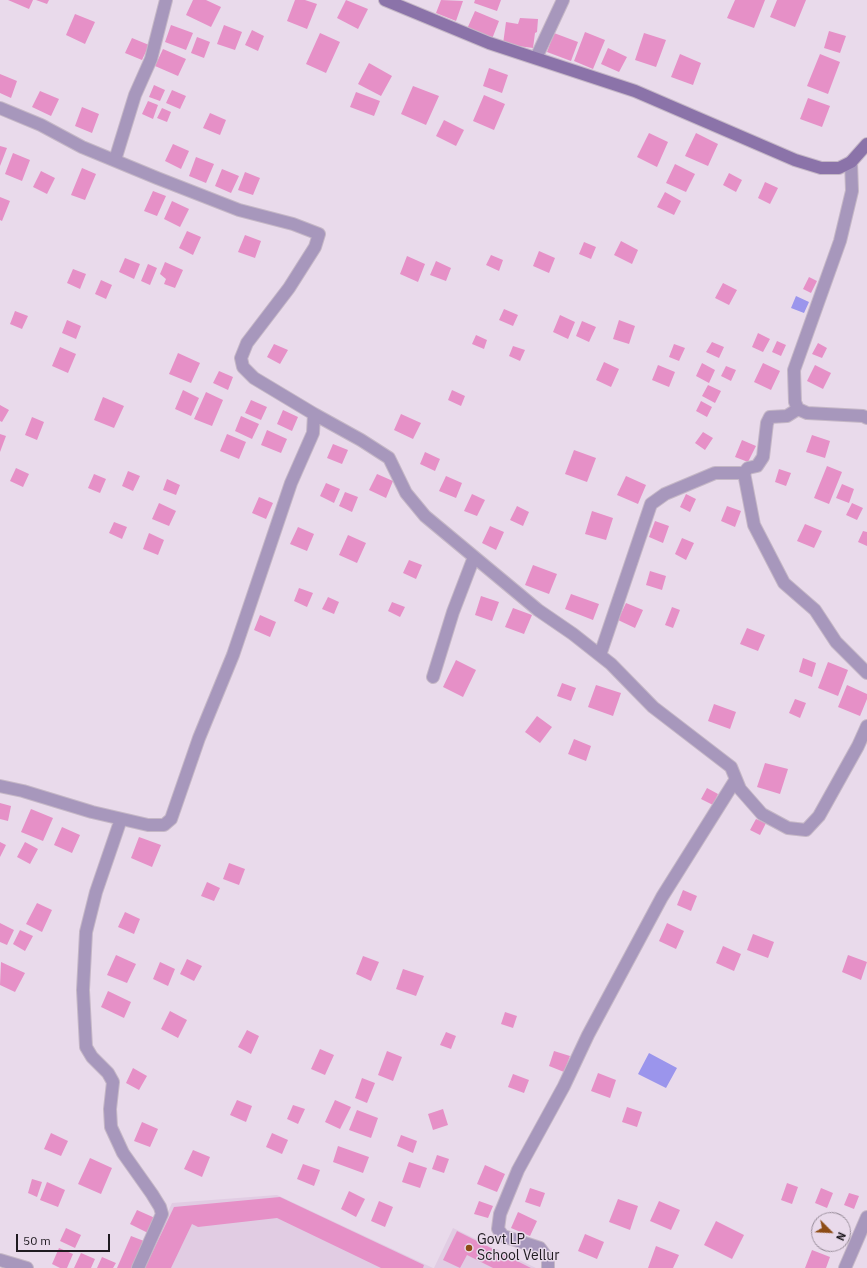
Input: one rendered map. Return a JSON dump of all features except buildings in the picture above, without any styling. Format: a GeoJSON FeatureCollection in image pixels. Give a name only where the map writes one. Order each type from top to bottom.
{"type":"FeatureCollection","features":[{"type":"Feature","properties":{"kind":"main road"},"geometry":{"type":"LineString","coordinates":[[385,0],[490,43],[635,91],[794,160],[821,168],[839,168],[851,162],[867,144]]}},
{"type":"Feature","properties":{"kind":"street"},"geometry":{"type":"LineString","coordinates":[[115,160],[135,95],[151,59],[166,0]]}},
{"type":"Feature","properties":{"kind":"street"},"geometry":{"type":"LineString","coordinates":[[536,58],[563,0]]}},
{"type":"Feature","properties":{"kind":"street"},"geometry":{"type":"LineString","coordinates":[[0,108],[41,124],[82,147],[157,178],[239,210],[293,224],[319,234],[315,247],[289,288],[247,343],[241,358],[243,367],[254,378],[389,458],[406,493],[425,516],[538,610],[573,634],[611,664],[653,707],[731,767],[740,789],[762,814],[788,828],[806,830],[819,816],[858,746],[867,726]]}},
{"type":"Feature","properties":{"kind":"street"},"geometry":{"type":"LineString","coordinates":[[851,162],[852,191],[840,241],[794,370],[795,402],[798,409],[807,413],[863,416],[867,418]]}},
{"type":"Feature","properties":{"kind":"street"},"geometry":{"type":"LineString","coordinates":[[798,409],[787,416],[770,417],[767,423],[766,445],[763,457],[757,466],[748,468],[744,473],[754,525],[784,583],[815,610],[836,642],[867,673]]}},
{"type":"Feature","properties":{"kind":"street"},"geometry":{"type":"LineString","coordinates":[[0,786],[148,825],[164,825],[171,819],[199,738],[233,655],[291,482],[313,433],[314,414]]}},
{"type":"Feature","properties":{"kind":"street"},"geometry":{"type":"LineString","coordinates":[[600,655],[651,504],[665,494],[695,480],[715,473],[744,473]]}},
{"type":"Feature","properties":{"kind":"street"},"geometry":{"type":"LineString","coordinates":[[433,677],[453,612],[474,556]]}},
{"type":"Feature","properties":{"kind":"street"},"geometry":{"type":"LineString","coordinates":[[548,1268],[548,1259],[540,1248],[503,1236],[498,1229],[500,1214],[518,1170],[564,1086],[588,1035],[662,897],[736,779]]}},
{"type":"Feature","properties":{"kind":"street"},"geometry":{"type":"LineString","coordinates":[[121,819],[96,892],[86,932],[82,990],[86,1047],[92,1057],[108,1073],[113,1082],[110,1109],[111,1127],[123,1153],[152,1194],[162,1214],[138,1268]]}},
{"type":"Feature","properties":{"kind":"street"},"geometry":{"type":"LineString","coordinates":[[845,1268],[867,1217]]}},
{"type":"Feature","properties":{"kind":"street"},"geometry":{"type":"LineString","coordinates":[[0,1260],[28,1268]]}},
{"type":"Feature","properties":{"kind":"shaded area"},"geometry":{"type":"Polygon","coordinates":[[[796,296],[809,302],[804,313],[791,308],[796,296]]]}},
{"type":"Feature","properties":{"kind":"shaded area"},"geometry":{"type":"Polygon","coordinates":[[[649,1053],[677,1068],[666,1088],[638,1074],[649,1053]]]}},
{"type":"Feature","properties":{"kind":"shaded area"},"geometry":{"type":"Polygon","coordinates":[[[277,1195],[433,1268],[142,1268],[172,1203],[277,1195]]]}},
{"type":"Feature","properties":{"kind":"shaded area","name":"Govt LP School Vellur"},"geometry":{"type":"Polygon","coordinates":[[[453,1228],[536,1268],[434,1268],[453,1228]]]}},
{"type":"Feature","properties":{"kind":"place","name":"Govt LP School Vellur"},"geometry":{"type":"Point","coordinates":[469,1248]}}]}
